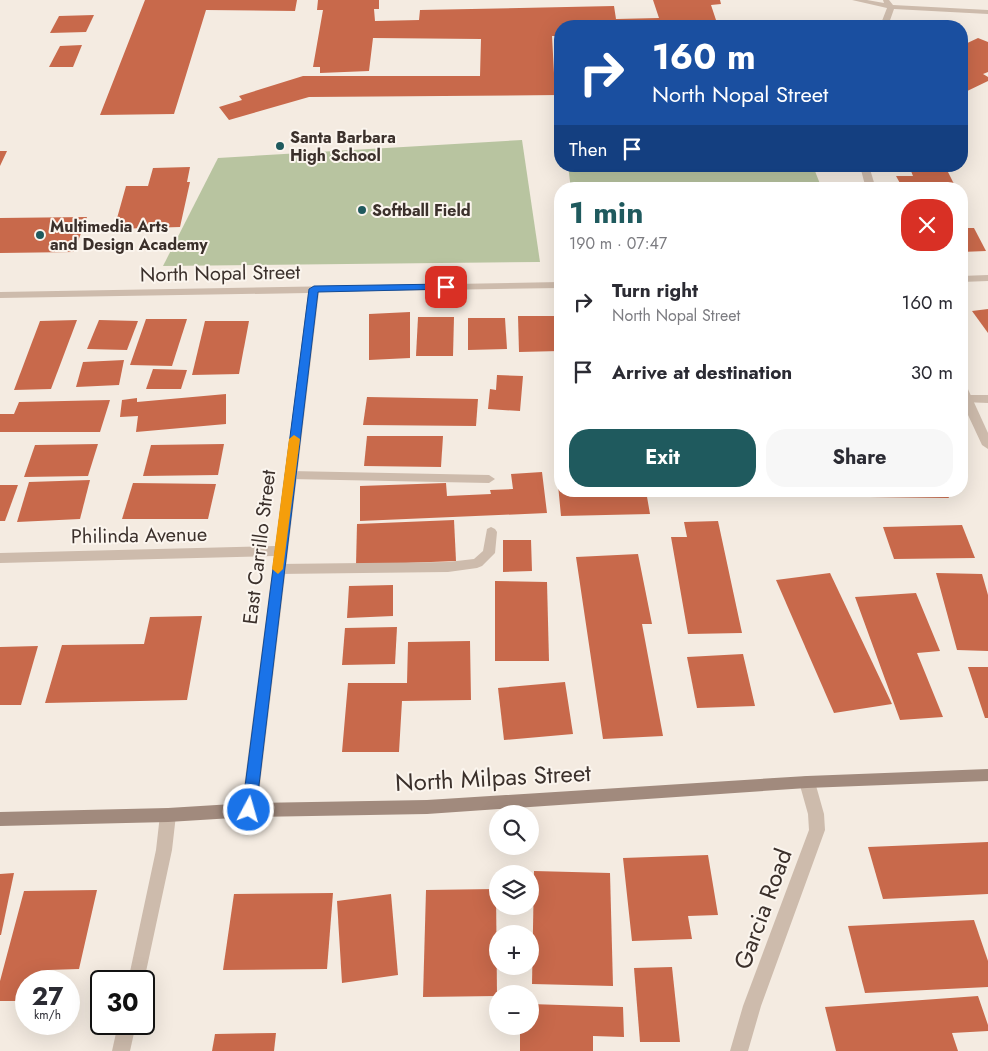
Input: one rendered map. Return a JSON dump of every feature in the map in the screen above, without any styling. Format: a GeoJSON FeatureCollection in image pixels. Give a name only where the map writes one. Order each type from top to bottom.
{"type":"FeatureCollection","features":[{"type":"Feature","properties":{"kind":"main road","name":"North Milpas Street"},"geometry":{"type":"LineString","coordinates":[[0,819],[168,815],[249,810],[427,808],[806,782],[988,775]]}},
{"type":"Feature","properties":{"kind":"street"},"geometry":{"type":"LineString","coordinates":[[856,0],[891,7],[988,12]]}},
{"type":"Feature","properties":{"kind":"street"},"geometry":{"type":"LineString","coordinates":[[886,0],[891,7]]}},
{"type":"Feature","properties":{"kind":"street"},"geometry":{"type":"LineString","coordinates":[[886,20],[891,7]]}},
{"type":"Feature","properties":{"kind":"street"},"geometry":{"type":"LineString","coordinates":[[968,279],[988,278]]}},
{"type":"Feature","properties":{"kind":"street","name":"North Nopal Street"},"geometry":{"type":"LineString","coordinates":[[0,295],[554,285]]}},
{"type":"Feature","properties":{"kind":"street","name":"East Carrillo Street"},"geometry":{"type":"LineString","coordinates":[[249,810],[314,289]]}},
{"type":"Feature","properties":{"kind":"street"},"geometry":{"type":"LineString","coordinates":[[968,400],[988,399]]}},
{"type":"Feature","properties":{"kind":"street"},"geometry":{"type":"LineString","coordinates":[[968,402],[988,445]]}},
{"type":"Feature","properties":{"kind":"street"},"geometry":{"type":"LineString","coordinates":[[290,475],[489,479]]}},
{"type":"Feature","properties":{"kind":"street"},"geometry":{"type":"LineString","coordinates":[[278,569],[448,567],[477,563],[489,554],[491,532]]}},
{"type":"Feature","properties":{"kind":"street","name":"Philinda Avenue"},"geometry":{"type":"LineString","coordinates":[[0,558],[280,551]]}},
{"type":"Feature","properties":{"kind":"street","name":"Garcia Road"},"geometry":{"type":"LineString","coordinates":[[739,1051],[752,1006],[817,830],[816,814],[806,782]]}},
{"type":"Feature","properties":{"kind":"street"},"geometry":{"type":"LineString","coordinates":[[138,970],[164,850],[168,815]]}},
{"type":"Feature","properties":{"kind":"street"},"geometry":{"type":"LineString","coordinates":[[121,1051],[125,1035]]}},
{"type":"Feature","properties":{"kind":"green space","name":"Softball Field"},"geometry":{"type":"Polygon","coordinates":[[[522,140],[540,262],[163,266],[218,158],[522,140]]]}},
{"type":"Feature","properties":{"kind":"green space"},"geometry":{"type":"Polygon","coordinates":[[[569,172],[815,172],[819,182],[570,182],[569,172]]]}},
{"type":"Feature","properties":{"kind":"building"},"geometry":{"type":"Polygon","coordinates":[[[145,0],[297,0],[295,11],[206,10],[174,114],[100,115],[145,0]]]}},
{"type":"Feature","properties":{"kind":"building"},"geometry":{"type":"Polygon","coordinates":[[[318,0],[379,0],[379,9],[374,9],[375,21],[419,20],[420,10],[614,6],[616,19],[659,18],[653,0],[720,0],[721,4],[711,5],[716,20],[554,20],[554,36],[552,36],[554,95],[309,97],[229,120],[219,107],[242,100],[239,96],[303,76],[480,76],[481,39],[373,38],[369,71],[320,73],[320,67],[313,67],[323,10],[317,10],[318,0]]]}},
{"type":"Feature","properties":{"kind":"building"},"geometry":{"type":"Polygon","coordinates":[[[94,15],[86,32],[50,33],[59,16],[94,15]]]}},
{"type":"Feature","properties":{"kind":"building"},"geometry":{"type":"Polygon","coordinates":[[[978,38],[988,42],[988,72],[983,74],[988,77],[988,81],[968,91],[968,43],[978,38]]]}},
{"type":"Feature","properties":{"kind":"building"},"geometry":{"type":"Polygon","coordinates":[[[82,45],[73,67],[49,67],[60,46],[82,45]]]}},
{"type":"Feature","properties":{"kind":"building"},"geometry":{"type":"Polygon","coordinates":[[[0,151],[7,151],[0,166],[0,151]]]}},
{"type":"Feature","properties":{"kind":"building"},"geometry":{"type":"Polygon","coordinates":[[[190,167],[187,182],[190,182],[180,227],[114,229],[126,186],[148,186],[153,168],[190,167]]]}},
{"type":"Feature","properties":{"kind":"building"},"geometry":{"type":"Polygon","coordinates":[[[911,172],[948,172],[953,182],[899,182],[896,176],[913,176],[911,172]]]}},
{"type":"Feature","properties":{"kind":"building","name":"Multimedia Arts and Design Academy"},"geometry":{"type":"Polygon","coordinates":[[[87,217],[74,252],[0,253],[0,218],[87,217]]]}},
{"type":"Feature","properties":{"kind":"building"},"geometry":{"type":"Polygon","coordinates":[[[968,228],[974,228],[986,251],[968,252],[968,228]]]}},
{"type":"Feature","properties":{"kind":"building"},"geometry":{"type":"Polygon","coordinates":[[[988,309],[988,333],[972,311],[988,309]]]}},
{"type":"Feature","properties":{"kind":"building"},"geometry":{"type":"Polygon","coordinates":[[[410,312],[410,358],[369,360],[369,314],[410,312]]]}},
{"type":"Feature","properties":{"kind":"building"},"geometry":{"type":"Polygon","coordinates":[[[518,316],[554,316],[554,351],[519,352],[518,316]]]}},
{"type":"Feature","properties":{"kind":"building"},"geometry":{"type":"Polygon","coordinates":[[[418,317],[454,317],[453,356],[416,356],[418,317]]]}},
{"type":"Feature","properties":{"kind":"building"},"geometry":{"type":"Polygon","coordinates":[[[468,318],[505,318],[507,349],[468,350],[468,318]]]}},
{"type":"Feature","properties":{"kind":"building"},"geometry":{"type":"Polygon","coordinates":[[[146,319],[187,319],[172,366],[130,365],[146,319]]]}},
{"type":"Feature","properties":{"kind":"building"},"geometry":{"type":"Polygon","coordinates":[[[77,320],[51,389],[14,390],[40,321],[77,320]]]}},
{"type":"Feature","properties":{"kind":"building"},"geometry":{"type":"Polygon","coordinates":[[[99,320],[138,321],[127,350],[87,349],[99,320]]]}},
{"type":"Feature","properties":{"kind":"building"},"geometry":{"type":"Polygon","coordinates":[[[205,321],[249,321],[239,374],[192,375],[205,321]]]}},
{"type":"Feature","properties":{"kind":"building"},"geometry":{"type":"Polygon","coordinates":[[[124,360],[119,385],[76,387],[83,362],[124,360]]]}},
{"type":"Feature","properties":{"kind":"building"},"geometry":{"type":"Polygon","coordinates":[[[153,369],[187,370],[181,389],[146,389],[153,369]]]}},
{"type":"Feature","properties":{"kind":"building"},"geometry":{"type":"Polygon","coordinates":[[[497,375],[523,376],[520,411],[488,409],[490,389],[496,390],[497,375]]]}},
{"type":"Feature","properties":{"kind":"building"},"geometry":{"type":"Polygon","coordinates":[[[226,394],[226,424],[136,432],[138,416],[120,417],[122,400],[137,398],[137,402],[226,394]]]}},
{"type":"Feature","properties":{"kind":"building"},"geometry":{"type":"Polygon","coordinates":[[[367,397],[478,399],[476,426],[363,425],[367,397]]]}},
{"type":"Feature","properties":{"kind":"building"},"geometry":{"type":"Polygon","coordinates":[[[110,400],[100,432],[0,432],[0,414],[14,414],[19,402],[110,400]]]}},
{"type":"Feature","properties":{"kind":"building"},"geometry":{"type":"Polygon","coordinates":[[[367,436],[443,436],[441,467],[364,466],[367,436]]]}},
{"type":"Feature","properties":{"kind":"building"},"geometry":{"type":"Polygon","coordinates":[[[98,444],[88,476],[24,477],[35,445],[98,444]]]}},
{"type":"Feature","properties":{"kind":"building"},"geometry":{"type":"Polygon","coordinates":[[[224,444],[218,475],[143,476],[151,445],[224,444]]]}},
{"type":"Feature","properties":{"kind":"building"},"geometry":{"type":"Polygon","coordinates":[[[542,472],[547,513],[360,521],[360,486],[446,483],[447,496],[491,494],[490,490],[513,489],[511,474],[542,472]]]}},
{"type":"Feature","properties":{"kind":"building"},"geometry":{"type":"Polygon","coordinates":[[[90,480],[80,519],[17,522],[29,482],[90,480]]]}},
{"type":"Feature","properties":{"kind":"building"},"geometry":{"type":"Polygon","coordinates":[[[133,483],[216,484],[208,519],[122,519],[133,483]]]}},
{"type":"Feature","properties":{"kind":"building"},"geometry":{"type":"Polygon","coordinates":[[[0,485],[18,485],[5,521],[0,521],[0,485]]]}},
{"type":"Feature","properties":{"kind":"building"},"geometry":{"type":"Polygon","coordinates":[[[559,497],[647,497],[650,514],[561,516],[559,497]]]}},
{"type":"Feature","properties":{"kind":"building"},"geometry":{"type":"Polygon","coordinates":[[[870,497],[949,497],[949,498],[870,497]]]}},
{"type":"Feature","properties":{"kind":"building"},"geometry":{"type":"Polygon","coordinates":[[[454,520],[456,561],[356,565],[357,524],[454,520]]]}},
{"type":"Feature","properties":{"kind":"building"},"geometry":{"type":"Polygon","coordinates":[[[718,521],[742,633],[688,634],[671,537],[687,537],[684,522],[718,521]]]}},
{"type":"Feature","properties":{"kind":"building"},"geometry":{"type":"Polygon","coordinates":[[[962,525],[975,558],[894,559],[883,527],[962,525]]]}},
{"type":"Feature","properties":{"kind":"building"},"geometry":{"type":"Polygon","coordinates":[[[503,540],[531,540],[532,571],[503,572],[503,540]]]}},
{"type":"Feature","properties":{"kind":"building"},"geometry":{"type":"Polygon","coordinates":[[[638,554],[652,624],[642,624],[663,736],[603,739],[576,557],[638,554]]]}},
{"type":"Feature","properties":{"kind":"building"},"geometry":{"type":"Polygon","coordinates":[[[830,573],[892,704],[834,713],[776,580],[830,573]]]}},
{"type":"Feature","properties":{"kind":"building"},"geometry":{"type":"Polygon","coordinates":[[[936,573],[982,574],[988,595],[988,651],[957,650],[936,573]]]}},
{"type":"Feature","properties":{"kind":"building"},"geometry":{"type":"Polygon","coordinates":[[[495,581],[547,582],[549,661],[495,661],[495,581]]]}},
{"type":"Feature","properties":{"kind":"building"},"geometry":{"type":"Polygon","coordinates":[[[393,585],[393,616],[347,618],[349,586],[393,585]]]}},
{"type":"Feature","properties":{"kind":"building"},"geometry":{"type":"Polygon","coordinates":[[[916,593],[940,651],[917,653],[943,717],[900,720],[855,597],[916,593]]]}},
{"type":"Feature","properties":{"kind":"building"},"geometry":{"type":"Polygon","coordinates":[[[202,616],[187,700],[45,703],[62,645],[144,644],[150,617],[202,616]]]}},
{"type":"Feature","properties":{"kind":"building"},"geometry":{"type":"Polygon","coordinates":[[[397,627],[395,664],[342,665],[345,628],[397,627]]]}},
{"type":"Feature","properties":{"kind":"building"},"geometry":{"type":"Polygon","coordinates":[[[470,641],[471,700],[402,701],[399,752],[342,752],[348,683],[407,683],[408,642],[470,641]]]}},
{"type":"Feature","properties":{"kind":"building"},"geometry":{"type":"Polygon","coordinates":[[[38,646],[21,705],[0,705],[0,647],[38,646]]]}},
{"type":"Feature","properties":{"kind":"building"},"geometry":{"type":"Polygon","coordinates":[[[743,654],[755,706],[697,708],[687,657],[743,654]]]}},
{"type":"Feature","properties":{"kind":"building"},"geometry":{"type":"Polygon","coordinates":[[[968,667],[988,667],[988,718],[985,718],[968,667]]]}},
{"type":"Feature","properties":{"kind":"building"},"geometry":{"type":"Polygon","coordinates":[[[565,682],[573,734],[504,740],[498,688],[565,682]]]}},
{"type":"Feature","properties":{"kind":"building"},"geometry":{"type":"Polygon","coordinates":[[[988,842],[988,894],[883,899],[868,847],[988,842]]]}},
{"type":"Feature","properties":{"kind":"building"},"geometry":{"type":"Polygon","coordinates":[[[708,855],[718,915],[688,916],[692,939],[632,941],[623,858],[708,855]]]}},
{"type":"Feature","properties":{"kind":"building"},"geometry":{"type":"Polygon","coordinates":[[[539,871],[610,873],[613,986],[532,984],[532,975],[539,975],[539,925],[533,925],[533,915],[539,915],[539,871]]]}},
{"type":"Feature","properties":{"kind":"building"},"geometry":{"type":"Polygon","coordinates":[[[14,873],[1,935],[0,935],[0,874],[14,873]]]}},
{"type":"Feature","properties":{"kind":"building"},"geometry":{"type":"Polygon","coordinates":[[[489,889],[489,915],[496,915],[496,925],[489,925],[489,975],[497,975],[497,985],[489,985],[489,996],[423,997],[426,890],[489,889]]]}},
{"type":"Feature","properties":{"kind":"building"},"geometry":{"type":"Polygon","coordinates":[[[97,890],[79,969],[15,970],[15,1001],[0,1001],[0,981],[24,891],[97,890]]]}},
{"type":"Feature","properties":{"kind":"building"},"geometry":{"type":"Polygon","coordinates":[[[333,893],[327,969],[223,970],[234,894],[333,893]]]}},
{"type":"Feature","properties":{"kind":"building"},"geometry":{"type":"Polygon","coordinates":[[[391,894],[398,975],[342,983],[337,901],[391,894]]]}},
{"type":"Feature","properties":{"kind":"building"},"geometry":{"type":"Polygon","coordinates":[[[974,920],[988,961],[988,987],[865,993],[848,926],[974,920]]]}},
{"type":"Feature","properties":{"kind":"building"},"geometry":{"type":"Polygon","coordinates":[[[672,967],[680,1042],[640,1042],[634,968],[672,967]]]}},
{"type":"Feature","properties":{"kind":"building"},"geometry":{"type":"Polygon","coordinates":[[[978,996],[988,1025],[988,1031],[952,1033],[958,1051],[836,1051],[825,1007],[978,996]]]}},
{"type":"Feature","properties":{"kind":"building"},"geometry":{"type":"Polygon","coordinates":[[[539,1004],[623,1007],[624,1037],[593,1036],[593,1051],[520,1051],[520,1035],[539,1035],[539,1004]]]}},
{"type":"Feature","properties":{"kind":"building"},"geometry":{"type":"Polygon","coordinates":[[[276,1033],[274,1051],[212,1051],[215,1034],[276,1033]]]}},
{"type":"Feature","properties":{"kind":"slow traffic"},"geometry":{"type":"LineString","coordinates":[[278,569],[294,439]]}},
{"type":"Feature","properties":{"kind":"place","name":"Santa Barbara High School"},"geometry":{"type":"Point","coordinates":[280,146]}},
{"type":"Feature","properties":{"kind":"place","name":"Softball Field"},"geometry":{"type":"Point","coordinates":[362,210]}},
{"type":"Feature","properties":{"kind":"place","name":"Multimedia Arts and Design Academy"},"geometry":{"type":"Point","coordinates":[40,235]}},
{"type":"Feature","properties":{"kind":"route"},"geometry":{"type":"LineString","coordinates":[[249,810],[314,289],[446,287]]}}]}
